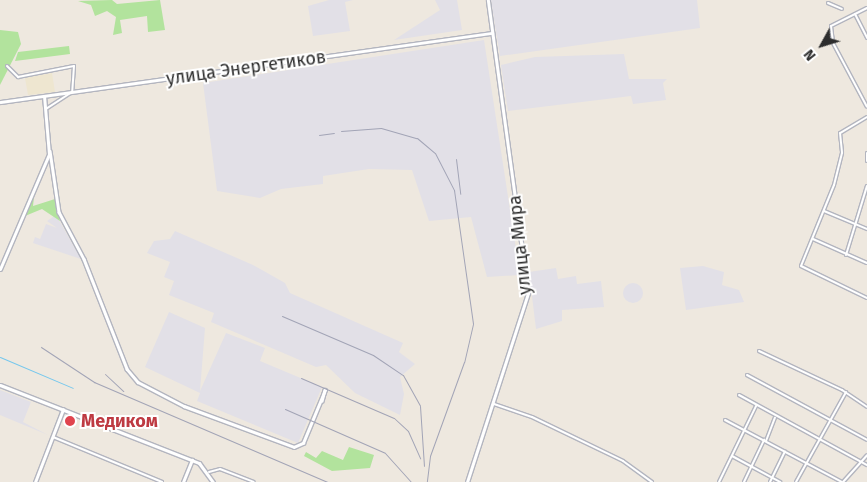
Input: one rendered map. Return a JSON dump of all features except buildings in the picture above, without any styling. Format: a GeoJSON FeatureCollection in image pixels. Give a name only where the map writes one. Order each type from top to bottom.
{"type":"FeatureCollection","features":[{"type":"Feature","properties":{"kind":"main road","name":"улица Мира"},"geometry":{"type":"LineString","coordinates":[[467,482],[528,290],[488,0]]}},
{"type":"Feature","properties":{"kind":"main road","name":"улица Энергетиков"},"geometry":{"type":"LineString","coordinates":[[0,102],[492,33]]}},
{"type":"Feature","properties":{"kind":"main road"},"geometry":{"type":"LineString","coordinates":[[0,269],[50,149],[44,96]]}},
{"type":"Feature","properties":{"kind":"main road"},"geometry":{"type":"LineString","coordinates":[[0,385],[192,460],[209,472],[213,482]]}},
{"type":"Feature","properties":{"kind":"main road"},"geometry":{"type":"LineString","coordinates":[[35,482],[63,409]]}},
{"type":"Feature","properties":{"kind":"main road"},"geometry":{"type":"LineString","coordinates":[[183,482],[192,460]]}},
{"type":"Feature","properties":{"kind":"street"},"geometry":{"type":"LineString","coordinates":[[828,3],[842,9]]}},
{"type":"Feature","properties":{"kind":"street"},"geometry":{"type":"LineString","coordinates":[[867,8],[830,26],[833,43],[867,107]]}},
{"type":"Feature","properties":{"kind":"street"},"geometry":{"type":"LineString","coordinates":[[855,14],[867,38]]}},
{"type":"Feature","properties":{"kind":"street"},"geometry":{"type":"LineString","coordinates":[[7,66],[18,77],[74,66],[72,92],[45,111]]}},
{"type":"Feature","properties":{"kind":"street"},"geometry":{"type":"LineString","coordinates":[[867,117],[844,129],[841,159],[803,270],[867,298]]}},
{"type":"Feature","properties":{"kind":"street"},"geometry":{"type":"LineString","coordinates":[[50,149],[59,212],[84,258],[127,369],[138,382],[184,406],[294,447],[302,445],[322,401]]}},
{"type":"Feature","properties":{"kind":"street"},"geometry":{"type":"LineString","coordinates":[[867,153],[867,161]]}},
{"type":"Feature","properties":{"kind":"street"},"geometry":{"type":"LineString","coordinates":[[846,255],[867,186]]}},
{"type":"Feature","properties":{"kind":"street"},"geometry":{"type":"LineString","coordinates":[[824,211],[867,229]]}},
{"type":"Feature","properties":{"kind":"street"},"geometry":{"type":"LineString","coordinates":[[812,240],[867,263]]}},
{"type":"Feature","properties":{"kind":"street"},"geometry":{"type":"LineString","coordinates":[[760,351],[846,392],[867,407]]}},
{"type":"Feature","properties":{"kind":"street"},"geometry":{"type":"LineString","coordinates":[[747,375],[867,440]]}},
{"type":"Feature","properties":{"kind":"street"},"geometry":{"type":"LineString","coordinates":[[796,482],[846,392]]}},
{"type":"Feature","properties":{"kind":"street"},"geometry":{"type":"LineString","coordinates":[[739,395],[775,418],[867,465]]}},
{"type":"Feature","properties":{"kind":"street"},"geometry":{"type":"LineString","coordinates":[[492,404],[532,417],[623,461],[652,482]]}},
{"type":"Feature","properties":{"kind":"street"},"geometry":{"type":"LineString","coordinates":[[719,482],[756,406]]}},
{"type":"Feature","properties":{"kind":"street"},"geometry":{"type":"LineString","coordinates":[[744,482],[753,467],[775,418]]}},
{"type":"Feature","properties":{"kind":"street"},"geometry":{"type":"LineString","coordinates":[[725,420],[843,482],[867,455]]}},
{"type":"Feature","properties":{"kind":"street"},"geometry":{"type":"LineString","coordinates":[[53,437],[162,482]]}},
{"type":"Feature","properties":{"kind":"street"},"geometry":{"type":"LineString","coordinates":[[770,482],[785,452]]}},
{"type":"Feature","properties":{"kind":"street"},"geometry":{"type":"LineString","coordinates":[[732,456],[780,482]]}},
{"type":"Feature","properties":{"kind":"street"},"geometry":{"type":"LineString","coordinates":[[209,472],[220,469],[254,482]]}},
{"type":"Feature","properties":{"kind":"shaded area"},"geometry":{"type":"Polygon","coordinates":[[[329,0],[353,0],[345,2],[350,31],[313,36],[308,6],[329,0]]]}},
{"type":"Feature","properties":{"kind":"shaded area"},"geometry":{"type":"Polygon","coordinates":[[[435,0],[457,0],[462,30],[394,40],[440,10],[435,0]]]}},
{"type":"Feature","properties":{"kind":"shaded area"},"geometry":{"type":"Polygon","coordinates":[[[491,0],[697,0],[700,28],[500,56],[491,0]]]}},
{"type":"Feature","properties":{"kind":"shaded area"},"geometry":{"type":"Polygon","coordinates":[[[484,40],[520,275],[487,277],[471,217],[429,221],[412,170],[369,169],[323,176],[323,184],[281,189],[260,198],[217,191],[203,83],[484,40]]]}},
{"type":"Feature","properties":{"kind":"shaded area"},"geometry":{"type":"Polygon","coordinates":[[[624,54],[629,79],[667,79],[663,83],[666,100],[633,104],[631,96],[508,111],[501,65],[535,57],[624,54]]]}},
{"type":"Feature","properties":{"kind":"shaded area"},"geometry":{"type":"Polygon","coordinates":[[[52,73],[55,92],[28,95],[25,78],[52,73]]]}},
{"type":"Feature","properties":{"kind":"shaded area"},"geometry":{"type":"Polygon","coordinates":[[[56,215],[81,259],[33,243],[35,237],[40,239],[46,224],[57,228],[47,221],[56,215]]]}},
{"type":"Feature","properties":{"kind":"shaded area"},"geometry":{"type":"Polygon","coordinates":[[[175,231],[253,265],[285,283],[290,293],[403,343],[399,352],[415,364],[400,377],[404,394],[400,415],[355,393],[326,365],[316,367],[211,322],[214,313],[169,295],[174,281],[164,277],[170,262],[147,253],[154,241],[170,239],[175,231]]]}},
{"type":"Feature","properties":{"kind":"shaded area"},"geometry":{"type":"Polygon","coordinates":[[[703,266],[724,272],[722,285],[739,290],[744,302],[686,310],[680,268],[703,266]]]}},
{"type":"Feature","properties":{"kind":"shaded area"},"geometry":{"type":"Polygon","coordinates":[[[556,268],[558,279],[576,276],[577,284],[601,281],[604,307],[562,310],[562,321],[536,329],[529,272],[556,268]]]}},
{"type":"Feature","properties":{"kind":"shaded area"},"geometry":{"type":"Polygon","coordinates":[[[633,283],[640,286],[643,293],[640,300],[633,303],[626,300],[623,293],[626,286],[633,283]]]}},
{"type":"Feature","properties":{"kind":"shaded area"},"geometry":{"type":"Polygon","coordinates":[[[169,312],[205,328],[200,391],[226,333],[265,348],[260,361],[322,387],[298,443],[197,401],[200,393],[145,367],[169,312]]]}},
{"type":"Feature","properties":{"kind":"shaded area"},"geometry":{"type":"Polygon","coordinates":[[[0,390],[31,402],[23,422],[48,435],[0,415],[0,390]]]}},
{"type":"Feature","properties":{"kind":"green space"},"geometry":{"type":"Polygon","coordinates":[[[112,0],[117,4],[160,0],[165,30],[148,32],[147,16],[120,20],[122,33],[113,35],[116,17],[107,11],[95,16],[91,5],[78,1],[112,0]]]}},
{"type":"Feature","properties":{"kind":"green space"},"geometry":{"type":"Polygon","coordinates":[[[0,30],[18,32],[21,44],[0,85],[0,30]]]}},
{"type":"Feature","properties":{"kind":"green space"},"geometry":{"type":"Polygon","coordinates":[[[69,46],[70,54],[15,61],[18,52],[69,46]]]}},
{"type":"Feature","properties":{"kind":"green space"},"geometry":{"type":"Polygon","coordinates":[[[34,197],[33,206],[55,199],[60,221],[42,209],[25,216],[34,197]]]}},
{"type":"Feature","properties":{"kind":"green space"},"geometry":{"type":"Polygon","coordinates":[[[349,447],[374,455],[370,468],[332,471],[304,456],[306,452],[316,458],[322,451],[343,460],[349,447]]]}},
{"type":"Feature","properties":{"kind":"waterway"},"geometry":{"type":"LineString","coordinates":[[0,357],[73,388]]}},
{"type":"Feature","properties":{"kind":"railway"},"geometry":{"type":"LineString","coordinates":[[341,131],[381,128],[417,138],[435,153],[454,190],[473,324],[464,362],[430,456],[427,482]]}},
{"type":"Feature","properties":{"kind":"railway"},"geometry":{"type":"LineString","coordinates":[[319,135],[334,133]]}},
{"type":"Feature","properties":{"kind":"railway"},"geometry":{"type":"LineString","coordinates":[[456,159],[460,194]]}},
{"type":"Feature","properties":{"kind":"railway"},"geometry":{"type":"LineString","coordinates":[[282,316],[373,355],[403,375],[420,406],[424,466]]}},
{"type":"Feature","properties":{"kind":"railway"},"geometry":{"type":"LineString","coordinates":[[41,347],[94,382],[327,482]]}},
{"type":"Feature","properties":{"kind":"railway"},"geometry":{"type":"LineString","coordinates":[[105,374],[123,391]]}},
{"type":"Feature","properties":{"kind":"railway"},"geometry":{"type":"LineString","coordinates":[[301,378],[394,418],[408,431],[420,458]]}},
{"type":"Feature","properties":{"kind":"railway"},"geometry":{"type":"LineString","coordinates":[[285,409],[385,453],[411,482]]}},
{"type":"Feature","properties":{"kind":"place","name":"Медиком"},"geometry":{"type":"Point","coordinates":[70,421]}}]}
